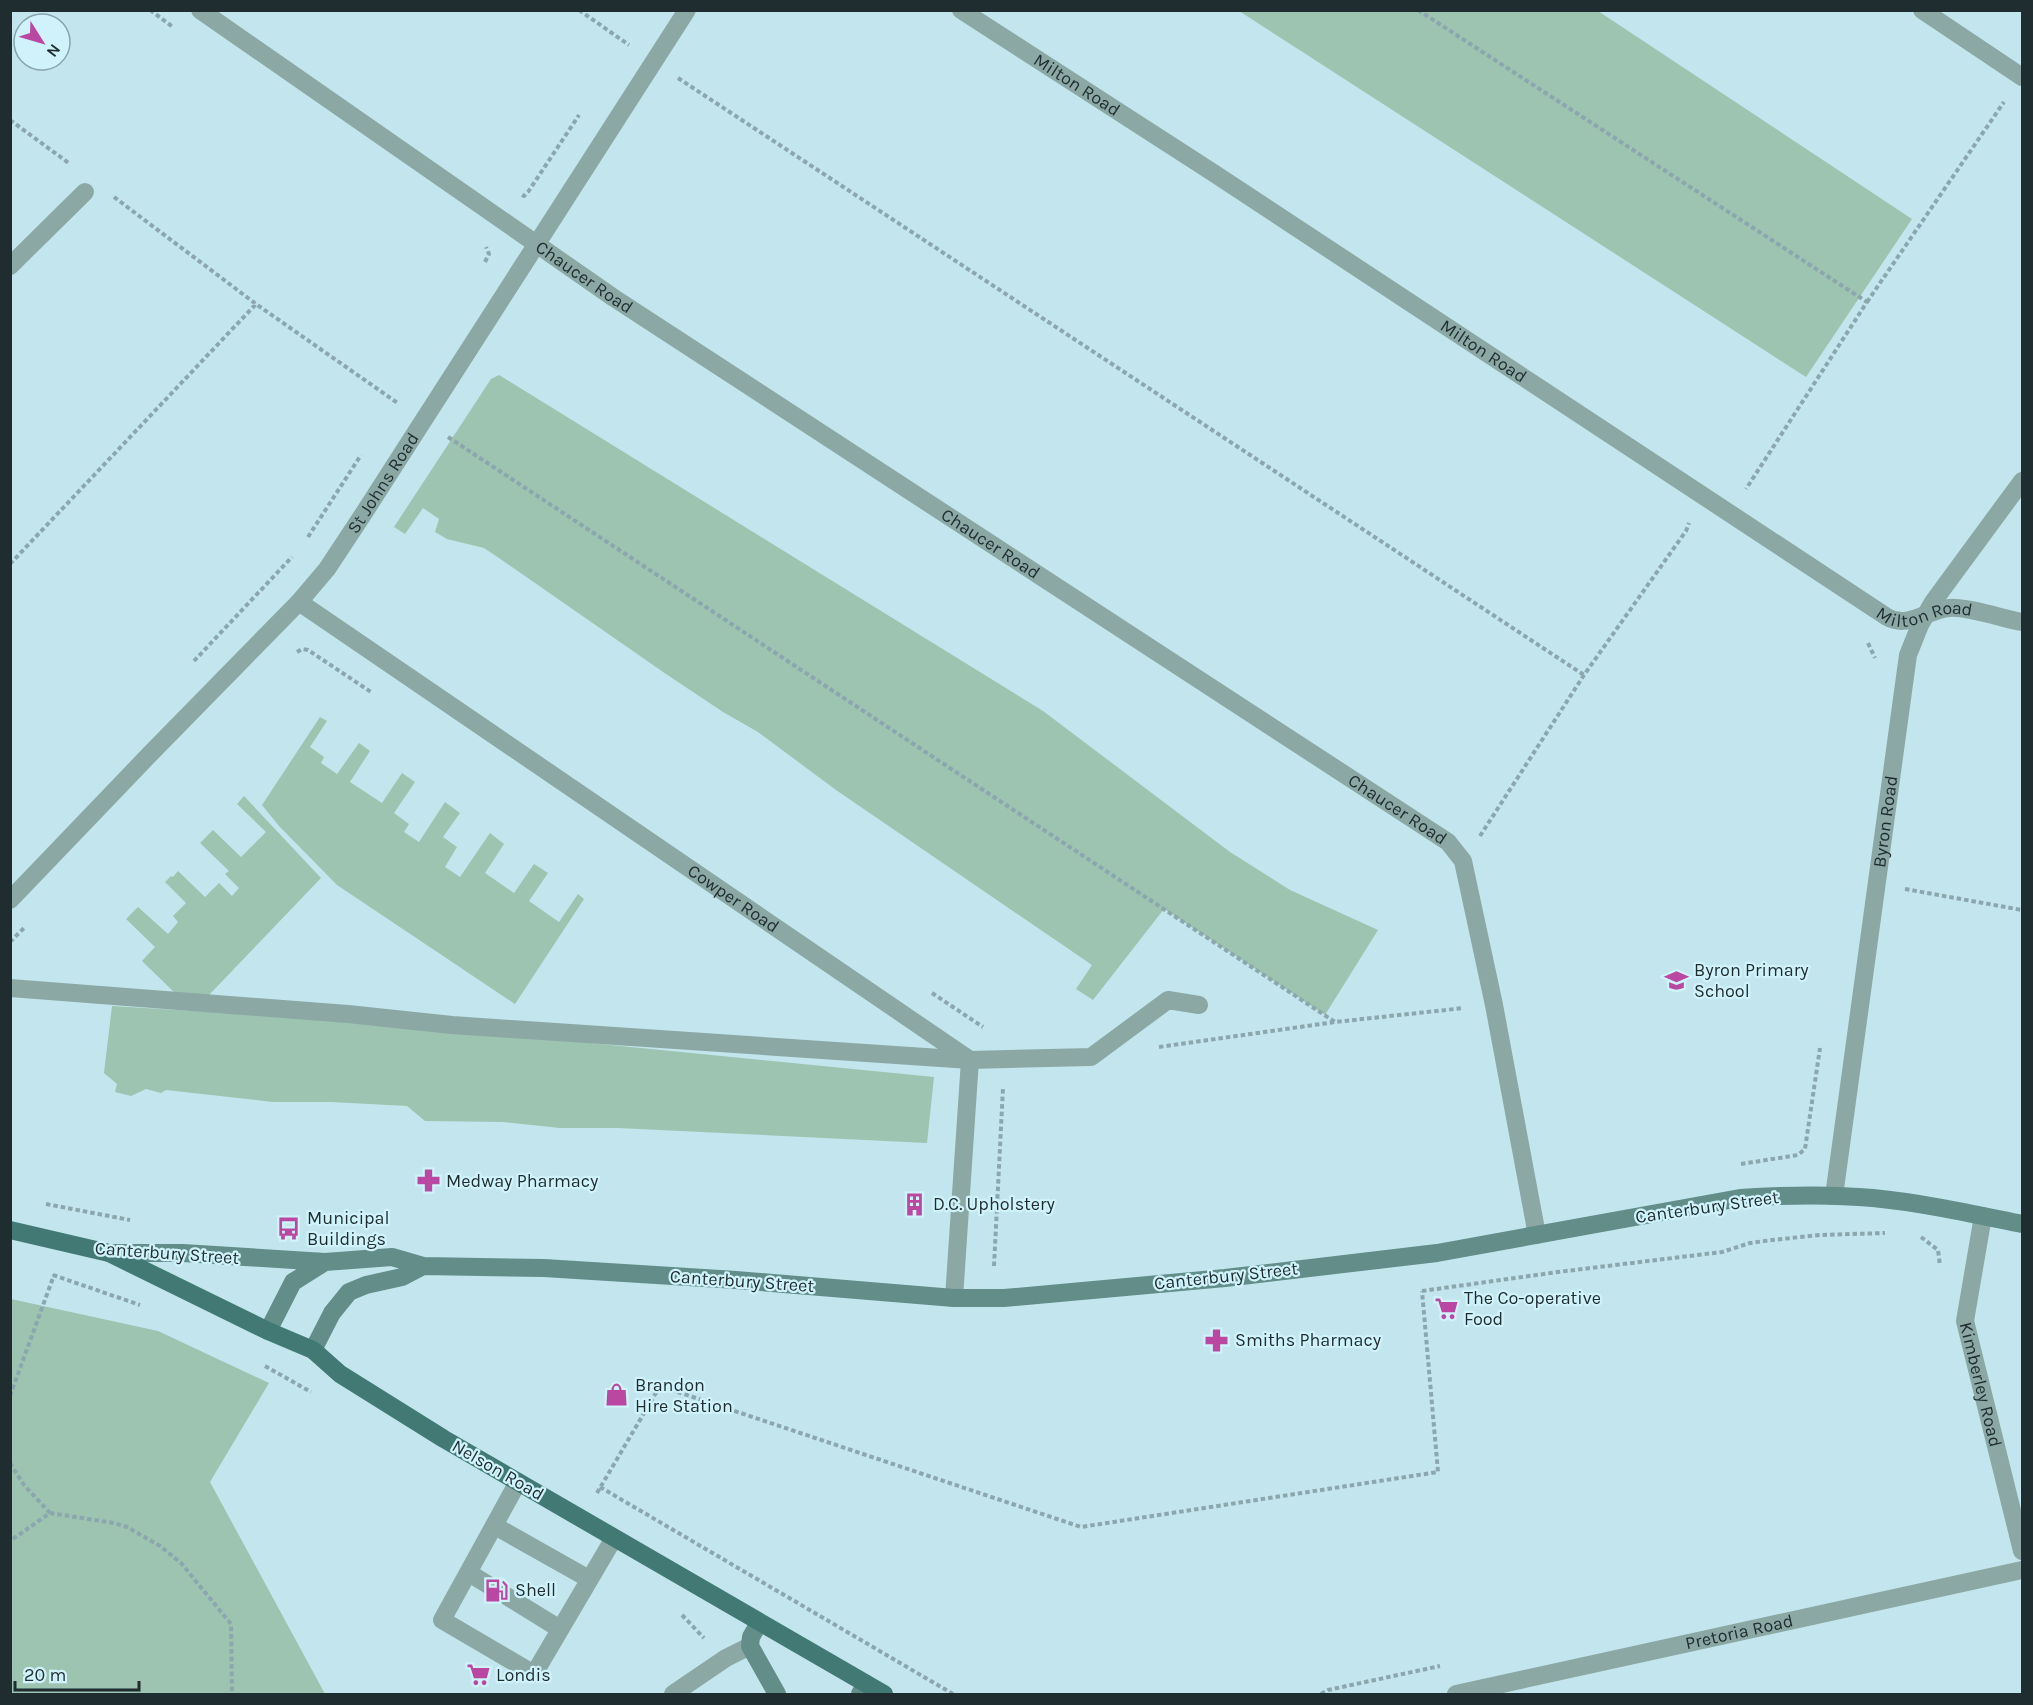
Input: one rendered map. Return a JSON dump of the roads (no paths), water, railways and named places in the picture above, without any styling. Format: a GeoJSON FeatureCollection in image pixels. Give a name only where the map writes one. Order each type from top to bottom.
{"type":"FeatureCollection","features":[{"type":"Feature","properties":{"kind":"main road","name":"Canterbury Street"},"geometry":{"type":"LineString","coordinates":[[10,1230],[109,1253]]}},
{"type":"Feature","properties":{"kind":"main road","name":"Nelson Road"},"geometry":{"type":"LineString","coordinates":[[109,1253],[268,1331],[313,1350],[340,1374],[386,1403],[759,1623],[863,1689],[884,1695]]}},
{"type":"Feature","properties":{"kind":"street","name":"Chaucer Road"},"geometry":{"type":"LineString","coordinates":[[200,10],[614,298],[1449,842],[1463,861],[1494,1005],[1537,1236]]}},
{"type":"Feature","properties":{"kind":"street","name":"St Johns Road"},"geometry":{"type":"LineString","coordinates":[[10,900],[299,602],[327,569],[687,10]]}},
{"type":"Feature","properties":{"kind":"street","name":"Milton Road"},"geometry":{"type":"LineString","coordinates":[[961,10],[1895,621],[1904,622],[1946,608],[1957,608],[2022,622]]}},
{"type":"Feature","properties":{"kind":"street"},"geometry":{"type":"LineString","coordinates":[[1922,10],[2022,76]]}},
{"type":"Feature","properties":{"kind":"street"},"geometry":{"type":"LineString","coordinates":[[10,266],[89,187]]}},
{"type":"Feature","properties":{"kind":"street","name":"Byron Road"},"geometry":{"type":"LineString","coordinates":[[1834,1196],[1907,663],[1925,615],[2022,481]]}},
{"type":"Feature","properties":{"kind":"street","name":"Cowper Road"},"geometry":{"type":"LineString","coordinates":[[299,602],[970,1060]]}},
{"type":"Feature","properties":{"kind":"street"},"geometry":{"type":"LineString","coordinates":[[10,988],[464,1025],[970,1060],[1091,1057],[1168,1000],[1199,1005]]}},
{"type":"Feature","properties":{"kind":"street"},"geometry":{"type":"LineString","coordinates":[[954,1298],[970,1060]]}},
{"type":"Feature","properties":{"kind":"street","name":"Canterbury Street"},"geometry":{"type":"LineString","coordinates":[[109,1253],[183,1253],[325,1262],[392,1257],[423,1266],[544,1268],[714,1278],[954,1298],[1004,1298],[1225,1278],[1420,1255],[1537,1236],[1740,1198],[1834,1196],[1872,1198],[1917,1203],[2022,1224]]}},
{"type":"Feature","properties":{"kind":"street","name":"Kimberley Road"},"geometry":{"type":"LineString","coordinates":[[1983,1216],[1965,1321],[2022,1551]]}},
{"type":"Feature","properties":{"kind":"street","name":"Canterbury Street"},"geometry":{"type":"LineString","coordinates":[[268,1331],[293,1282],[325,1262]]}},
{"type":"Feature","properties":{"kind":"street","name":"Canterbury Street"},"geometry":{"type":"LineString","coordinates":[[313,1350],[332,1313],[349,1292],[366,1285],[402,1277],[423,1266]]}},
{"type":"Feature","properties":{"kind":"street"},"geometry":{"type":"LineString","coordinates":[[518,1482],[442,1620],[534,1674],[614,1538]]}},
{"type":"Feature","properties":{"kind":"street"},"geometry":{"type":"LineString","coordinates":[[495,1526],[589,1579]]}},
{"type":"Feature","properties":{"kind":"street","name":"Pretoria Road"},"geometry":{"type":"LineString","coordinates":[[1456,1695],[2022,1570]]}},
{"type":"Feature","properties":{"kind":"street"},"geometry":{"type":"LineString","coordinates":[[469,1573],[560,1629]]}},
{"type":"Feature","properties":{"kind":"street"},"geometry":{"type":"LineString","coordinates":[[759,1623],[751,1637],[750,1646],[777,1695]]}},
{"type":"Feature","properties":{"kind":"street"},"geometry":{"type":"LineString","coordinates":[[673,1695],[721,1662],[750,1646]]}},
{"type":"Feature","properties":{"kind":"place","name":"Byron Primary School"},"geometry":{"type":"Point","coordinates":[1676,980]}},
{"type":"Feature","properties":{"kind":"place","name":"Medway Pharmacy"},"geometry":{"type":"Point","coordinates":[428,1181]}},
{"type":"Feature","properties":{"kind":"place","name":"D.C. Upholstery"},"geometry":{"type":"Point","coordinates":[915,1204]}},
{"type":"Feature","properties":{"kind":"place","name":"Municipal Buildings"},"geometry":{"type":"Point","coordinates":[289,1228]}},
{"type":"Feature","properties":{"kind":"place","name":"The Co-operative Food"},"geometry":{"type":"Point","coordinates":[1446,1308]}},
{"type":"Feature","properties":{"kind":"place","name":"Smiths Pharmacy"},"geometry":{"type":"Point","coordinates":[1217,1340]}},
{"type":"Feature","properties":{"kind":"place","name":"Brandon Hire Station"},"geometry":{"type":"Point","coordinates":[617,1395]}},
{"type":"Feature","properties":{"kind":"place","name":"Shell"},"geometry":{"type":"Point","coordinates":[497,1590]}},
{"type":"Feature","properties":{"kind":"place","name":"Londis"},"geometry":{"type":"Point","coordinates":[478,1675]}}]}
